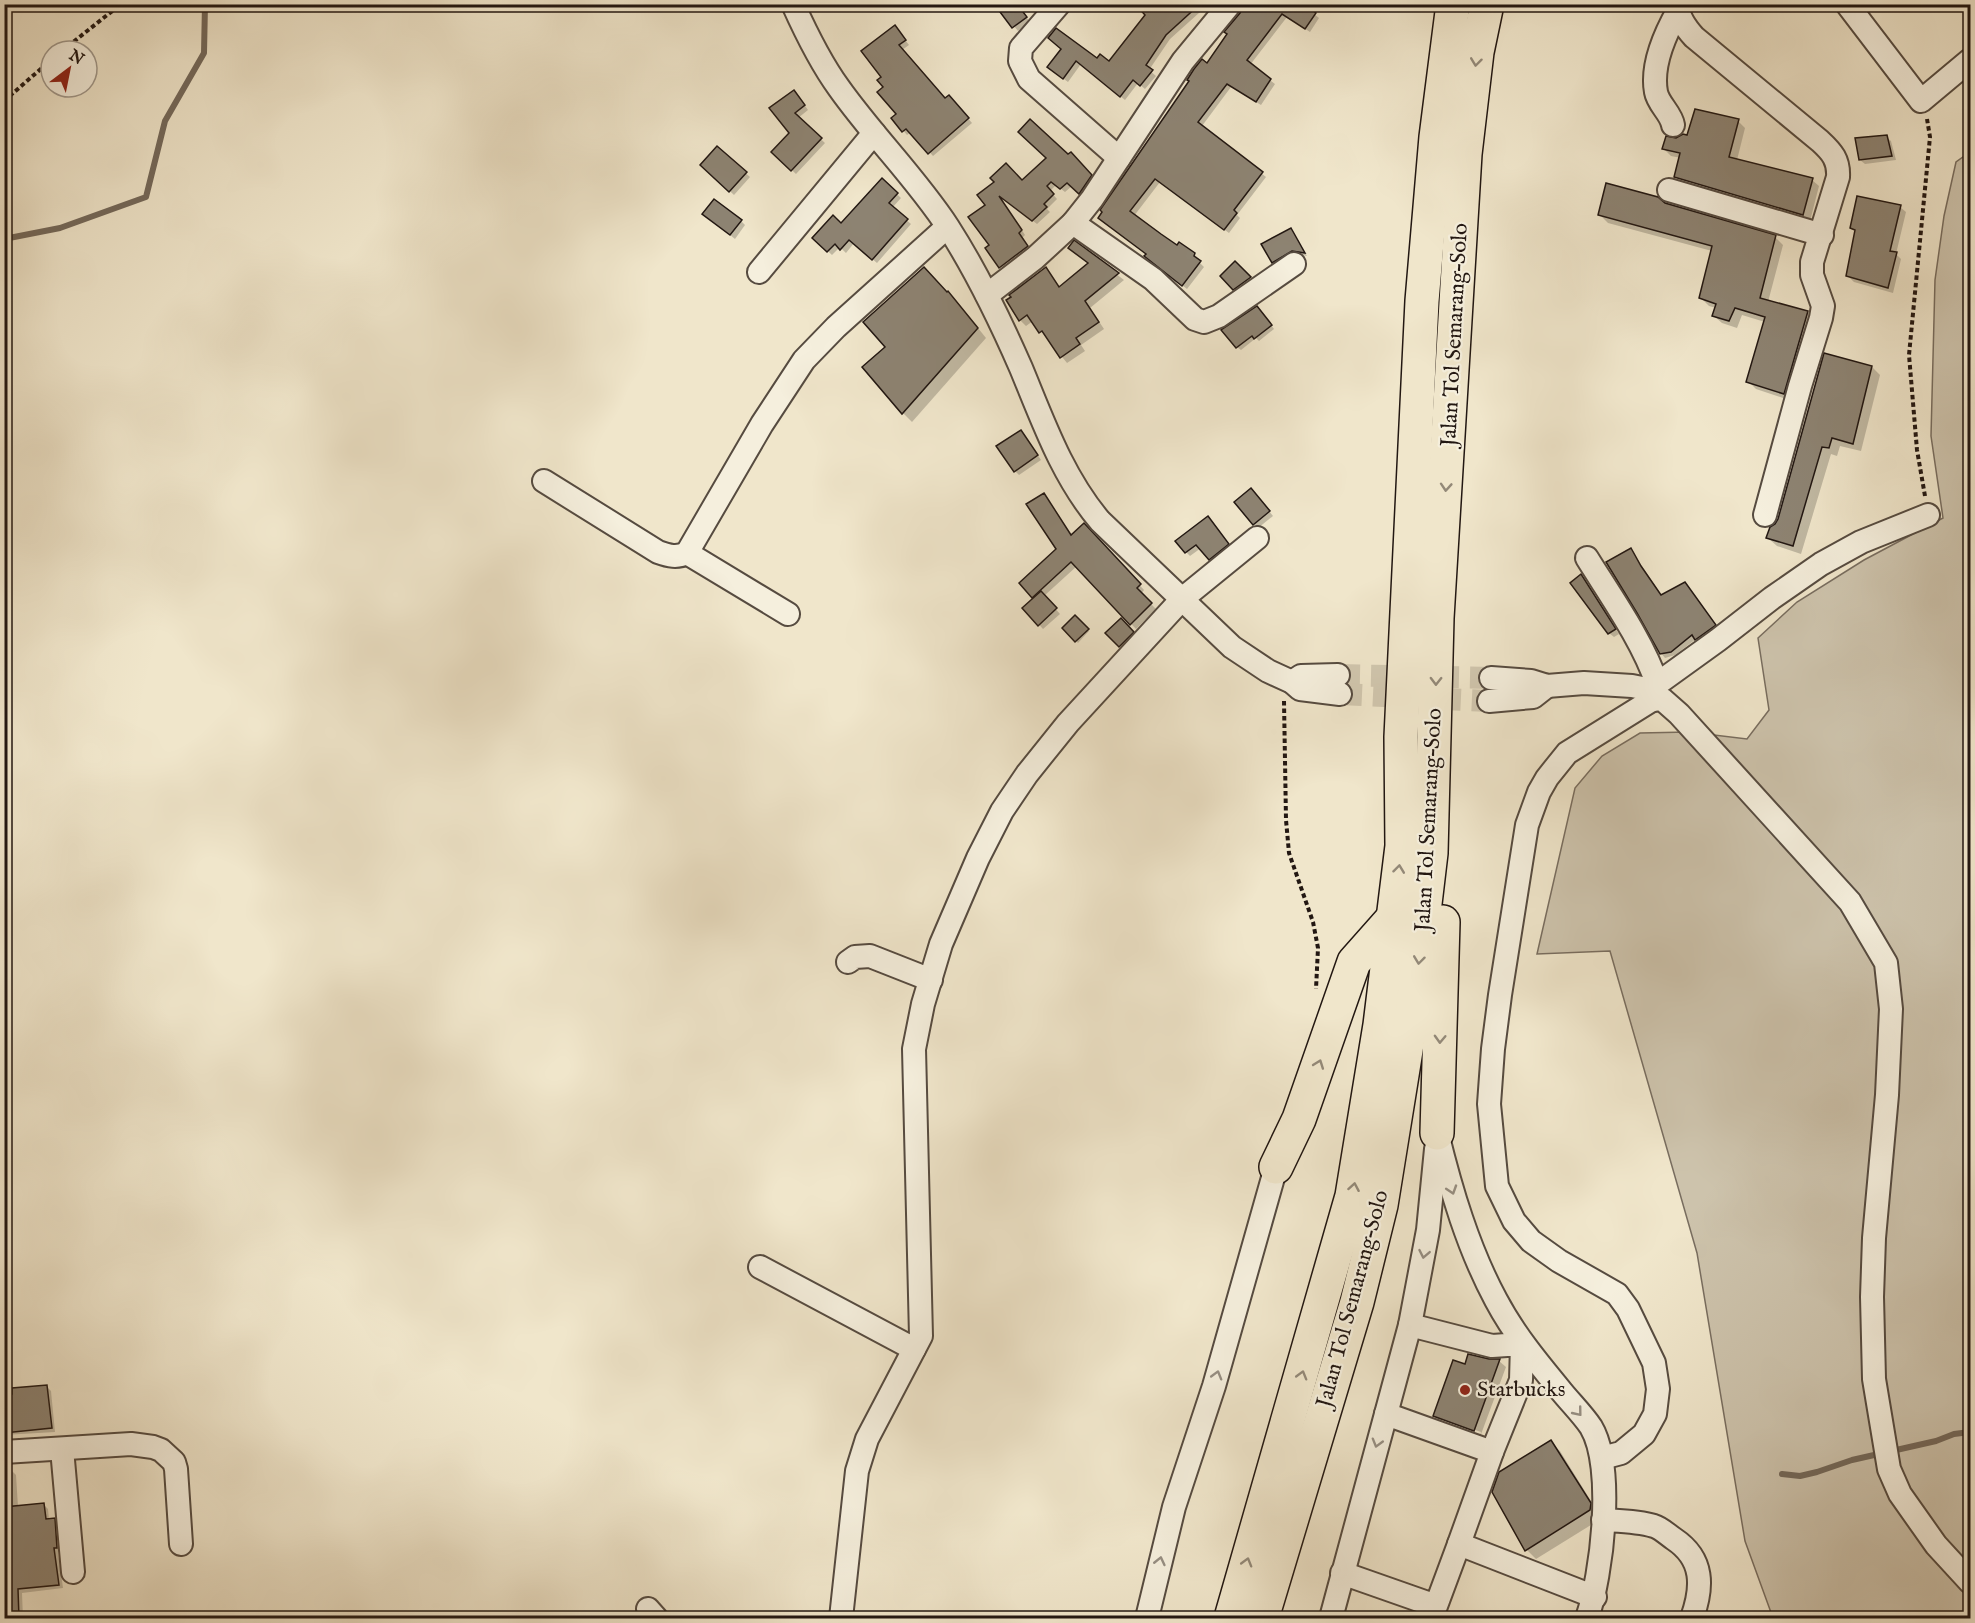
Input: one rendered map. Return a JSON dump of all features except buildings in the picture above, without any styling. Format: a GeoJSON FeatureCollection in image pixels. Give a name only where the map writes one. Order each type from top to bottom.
{"type":"FeatureCollection","features":[{"type":"Feature","properties":{"kind":"highway","name":"Jalan Tol Semarang–Solo"},"geometry":{"type":"LineString","coordinates":[[1231,1618],[1353,1196],[1380,1025],[1402,846],[1401,737],[1422,301],[1436,137],[1453,4]]}},
{"type":"Feature","properties":{"kind":"highway","name":"Jalan Tol Semarang–Solo"},"geometry":{"type":"LineString","coordinates":[[1262,1618],[1357,1302],[1381,1205],[1412,1013],[1431,853],[1437,618],[1465,154],[1477,52],[1487,4]]}},
{"type":"Feature","properties":{"kind":"highway"},"geometry":{"type":"LineString","coordinates":[[1434,771],[1444,846],[1437,1133]]}},
{"type":"Feature","properties":{"kind":"highway"},"geometry":{"type":"LineString","coordinates":[[1276,1167],[1299,1119],[1354,962],[1393,918]]}},
{"type":"Feature","properties":{"kind":"street"},"geometry":{"type":"LineString","coordinates":[[793,4],[828,71],[947,226],[987,296],[1048,433],[1084,503],[1100,521],[1248,659],[1288,680],[1301,676],[1339,685]]}},
{"type":"Feature","properties":{"kind":"street"},"geometry":{"type":"LineString","coordinates":[[1059,4],[1022,48],[1020,61],[1029,79],[1119,158]]}},
{"type":"Feature","properties":{"kind":"street"},"geometry":{"type":"LineString","coordinates":[[987,296],[1035,258],[1073,223],[1092,199],[1183,61],[1230,4]]}},
{"type":"Feature","properties":{"kind":"street"},"geometry":{"type":"LineString","coordinates":[[1847,4],[1921,101],[1971,60]]}},
{"type":"Feature","properties":{"kind":"street"},"geometry":{"type":"LineString","coordinates":[[1673,125],[1656,93],[1656,70],[1667,32],[1678,8]]}},
{"type":"Feature","properties":{"kind":"street"},"geometry":{"type":"LineString","coordinates":[[1678,8],[1685,27],[1702,44],[1820,141],[1837,159],[1838,177],[1812,262],[1812,275],[1823,306],[1821,318],[1765,515]]}},
{"type":"Feature","properties":{"kind":"street"},"geometry":{"type":"LineString","coordinates":[[759,272],[874,133]]}},
{"type":"Feature","properties":{"kind":"street"},"geometry":{"type":"LineString","coordinates":[[1669,190],[1822,235]]}},
{"type":"Feature","properties":{"kind":"street"},"geometry":{"type":"LineString","coordinates":[[1073,223],[1153,279],[1192,317],[1201,322],[1210,321],[1219,316],[1294,264]]}},
{"type":"Feature","properties":{"kind":"street"},"geometry":{"type":"LineString","coordinates":[[544,482],[658,552],[680,556],[687,553],[762,424],[804,360],[836,327],[947,226]]}},
{"type":"Feature","properties":{"kind":"street"},"geometry":{"type":"LineString","coordinates":[[1602,1458],[1621,1453],[1644,1434],[1655,1414],[1658,1389],[1654,1363],[1628,1309],[1617,1293],[1559,1261],[1531,1241],[1514,1221],[1497,1186],[1489,1104],[1493,1049],[1527,825],[1539,792],[1567,753],[1654,692],[1772,598],[1821,564],[1861,542],[1928,515]]}},
{"type":"Feature","properties":{"kind":"street"},"geometry":{"type":"LineString","coordinates":[[841,1618],[856,1471],[867,1439],[921,1336],[914,1049],[931,980],[946,933],[978,858],[1002,812],[1027,774],[1068,723],[1182,599],[1257,538]]}},
{"type":"Feature","properties":{"kind":"street"},"geometry":{"type":"LineString","coordinates":[[687,553],[788,614]]}},
{"type":"Feature","properties":{"kind":"street"},"geometry":{"type":"LineString","coordinates":[[1587,558],[1652,669],[1654,692]]}},
{"type":"Feature","properties":{"kind":"street"},"geometry":{"type":"LineString","coordinates":[[1490,689],[1531,681],[1547,686],[1584,683],[1632,686],[1654,692],[1679,714],[1779,821],[1850,902],[1887,963],[1891,1009],[1887,1095],[1874,1238],[1872,1297],[1874,1379],[1888,1468],[1910,1510],[1936,1545],[1971,1582]]}},
{"type":"Feature","properties":{"kind":"street"},"geometry":{"type":"LineString","coordinates":[[848,962],[855,957],[870,956],[931,980]]}},
{"type":"Feature","properties":{"kind":"street"},"geometry":{"type":"LineString","coordinates":[[1331,1618],[1410,1325],[1428,1230],[1437,1133]]}},
{"type":"Feature","properties":{"kind":"street"},"geometry":{"type":"LineString","coordinates":[[1437,1133],[1450,1186],[1474,1251],[1496,1299],[1522,1344],[1591,1428],[1602,1458],[1602,1549],[1591,1608],[1459,1544]]}},
{"type":"Feature","properties":{"kind":"street"},"geometry":{"type":"LineString","coordinates":[[1147,1618],[1174,1507],[1214,1386],[1276,1167]]}},
{"type":"Feature","properties":{"kind":"street"},"geometry":{"type":"LineString","coordinates":[[760,1267],[914,1349]]}},
{"type":"Feature","properties":{"kind":"street"},"geometry":{"type":"LineString","coordinates":[[1410,1325],[1492,1346],[1522,1344]]}},
{"type":"Feature","properties":{"kind":"street"},"geometry":{"type":"LineString","coordinates":[[1342,1573],[1434,1612],[1492,1452],[1521,1380],[1522,1344]]}},
{"type":"Feature","properties":{"kind":"street"},"geometry":{"type":"LineString","coordinates":[[1386,1414],[1492,1452]]}},
{"type":"Feature","properties":{"kind":"street"},"geometry":{"type":"LineString","coordinates":[[4,1452],[131,1444],[153,1447],[174,1462],[181,1544]]}},
{"type":"Feature","properties":{"kind":"street"},"geometry":{"type":"LineString","coordinates":[[62,1449],[73,1572]]}},
{"type":"Feature","properties":{"kind":"street"},"geometry":{"type":"LineString","coordinates":[[1603,1520],[1657,1527],[1693,1555],[1699,1576],[1697,1604],[1692,1618]]}},
{"type":"Feature","properties":{"kind":"path"},"geometry":{"type":"LineString","coordinates":[[77,39],[121,4]]}},
{"type":"Feature","properties":{"kind":"path"},"geometry":{"type":"LineString","coordinates":[[4,100],[39,70]]}},
{"type":"Feature","properties":{"kind":"path"},"geometry":{"type":"LineString","coordinates":[[1921,101],[1930,136],[1909,355],[1917,450],[1928,515]]}},
{"type":"Feature","properties":{"kind":"path"},"geometry":{"type":"LineString","coordinates":[[1288,680],[1286,820],[1289,853],[1313,922],[1318,948],[1315,992]]}},
{"type":"Feature","properties":{"kind":"shaded area"},"geometry":{"type":"Polygon","coordinates":[[[1970,152],[1970,1618],[1773,1618],[1745,1541],[1697,1253],[1610,951],[1537,954],[1575,788],[1602,756],[1640,733],[1689,732],[1747,739],[1769,710],[1758,638],[1797,602],[1864,560],[1943,518],[1931,436],[1935,280],[1944,216],[1956,162],[1970,152]]]}},
{"type":"Feature","properties":{"kind":"waterway"},"geometry":{"type":"LineString","coordinates":[[4,239],[60,228],[146,197],[165,121],[204,53],[205,4]]}},
{"type":"Feature","properties":{"kind":"waterway"},"geometry":{"type":"LineString","coordinates":[[1782,1474],[1800,1476],[1852,1460],[1970,1432]]}},
{"type":"Feature","properties":{"kind":"tunnel"},"geometry":{"type":"LineString","coordinates":[[1338,675],[1491,678]]}},
{"type":"Feature","properties":{"kind":"tunnel"},"geometry":{"type":"LineString","coordinates":[[1340,694],[1489,701]]}},
{"type":"Feature","properties":{"kind":"place","name":"Starbucks"},"geometry":{"type":"Point","coordinates":[1465,1390]}}]}
